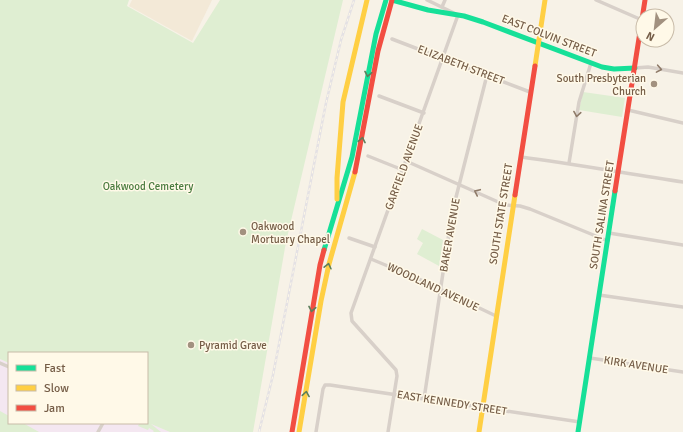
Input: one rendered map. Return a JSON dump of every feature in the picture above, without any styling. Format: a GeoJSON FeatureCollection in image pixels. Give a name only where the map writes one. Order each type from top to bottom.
{"type":"FeatureCollection","features":[{"type":"Feature","properties":{"kind":"main road"},"geometry":{"type":"LineString","coordinates":[[337,208],[337,178],[343,102],[346,83],[367,0]]}},
{"type":"Feature","properties":{"kind":"main road"},"geometry":{"type":"LineString","coordinates":[[292,432],[320,265],[352,157],[376,34],[386,0]]}},
{"type":"Feature","properties":{"kind":"main road"},"geometry":{"type":"LineString","coordinates":[[299,432],[325,279],[339,223],[358,162],[378,51],[392,0]]}},
{"type":"Feature","properties":{"kind":"main road","name":"EAST COLVIN STREET"},"geometry":{"type":"LineString","coordinates":[[392,0],[428,10],[458,15],[483,22],[591,63],[609,68],[635,68]]}},
{"type":"Feature","properties":{"kind":"main road","name":"SOUTH STATE STREET"},"geometry":{"type":"LineString","coordinates":[[479,432],[545,0]]}},
{"type":"Feature","properties":{"kind":"main road","name":"SOUTH SALINA STREET"},"geometry":{"type":"LineString","coordinates":[[580,432],[580,422],[599,295],[638,48]]}},
{"type":"Feature","properties":{"kind":"street","name":"EAST COLVIN STREET"},"geometry":{"type":"LineString","coordinates":[[427,0],[458,15]]}},
{"type":"Feature","properties":{"kind":"street"},"geometry":{"type":"LineString","coordinates":[[442,7],[445,0]]}},
{"type":"Feature","properties":{"kind":"street"},"geometry":{"type":"LineString","coordinates":[[596,0],[635,17]]}},
{"type":"Feature","properties":{"kind":"street"},"geometry":{"type":"LineString","coordinates":[[428,10],[431,2]]}},
{"type":"Feature","properties":{"kind":"street","name":"GARFIELD AVENUE"},"geometry":{"type":"LineString","coordinates":[[394,394],[397,376],[394,367],[351,319],[351,313],[458,15]]}},
{"type":"Feature","properties":{"kind":"street","name":"ELIZABETH STREET"},"geometry":{"type":"LineString","coordinates":[[392,39],[530,92]]}},
{"type":"Feature","properties":{"kind":"street"},"geometry":{"type":"LineString","coordinates":[[569,163],[580,98],[591,63]]}},
{"type":"Feature","properties":{"kind":"street"},"geometry":{"type":"LineString","coordinates":[[635,68],[648,67],[683,73]]}},
{"type":"Feature","properties":{"kind":"street","name":"BAKER AVENUE"},"geometry":{"type":"LineString","coordinates":[[424,399],[449,231],[487,75]]}},
{"type":"Feature","properties":{"kind":"street"},"geometry":{"type":"LineString","coordinates":[[379,96],[424,113]]}},
{"type":"Feature","properties":{"kind":"street"},"geometry":{"type":"LineString","coordinates":[[628,110],[683,123]]}},
{"type":"Feature","properties":{"kind":"street"},"geometry":{"type":"LineString","coordinates":[[368,156],[403,170]]}},
{"type":"Feature","properties":{"kind":"street"},"geometry":{"type":"LineString","coordinates":[[520,157],[569,163],[683,182]]}},
{"type":"Feature","properties":{"kind":"street"},"geometry":{"type":"LineString","coordinates":[[406,161],[505,205],[520,206],[530,209],[608,241]]}},
{"type":"Feature","properties":{"kind":"street"},"geometry":{"type":"LineString","coordinates":[[609,233],[683,245]]}},
{"type":"Feature","properties":{"kind":"street"},"geometry":{"type":"LineString","coordinates":[[349,238],[375,247]]}},
{"type":"Feature","properties":{"kind":"street","name":"WOODLAND AVENUE"},"geometry":{"type":"LineString","coordinates":[[371,259],[496,316]]}},
{"type":"Feature","properties":{"kind":"street"},"geometry":{"type":"LineString","coordinates":[[599,295],[683,307]]}},
{"type":"Feature","properties":{"kind":"street","name":"KIRK AVENUE"},"geometry":{"type":"LineString","coordinates":[[590,358],[683,372]]}},
{"type":"Feature","properties":{"kind":"street","name":"EAST KENNEDY STREET"},"geometry":{"type":"LineString","coordinates":[[316,432],[323,389],[324,386],[330,385],[580,422]]}},
{"type":"Feature","properties":{"kind":"street"},"geometry":{"type":"LineString","coordinates":[[388,432],[394,394]]}},
{"type":"Feature","properties":{"kind":"shaded area"},"geometry":{"type":"Polygon","coordinates":[[[132,0],[212,0],[192,41],[129,6],[132,0]]]}},
{"type":"Feature","properties":{"kind":"shaded area"},"geometry":{"type":"Polygon","coordinates":[[[0,359],[8,363],[8,424],[148,424],[148,422],[170,432],[0,432],[0,359]]]}},
{"type":"Feature","properties":{"kind":"green space","name":"Oakwood Cemetery"},"geometry":{"type":"Polygon","coordinates":[[[0,0],[129,0],[127,6],[193,43],[220,0],[343,0],[286,242],[253,432],[170,432],[151,424],[161,432],[153,432],[154,431],[149,428],[148,430],[138,426],[139,424],[148,424],[148,352],[8,352],[8,363],[0,359],[0,0]]]}},
{"type":"Feature","properties":{"kind":"green space"},"geometry":{"type":"Polygon","coordinates":[[[583,92],[625,98],[622,117],[579,110],[583,92]]]}},
{"type":"Feature","properties":{"kind":"green space"},"geometry":{"type":"Polygon","coordinates":[[[422,229],[443,240],[439,266],[417,254],[423,243],[417,239],[422,229]]]}},
{"type":"Feature","properties":{"kind":"green space"},"geometry":{"type":"Polygon","coordinates":[[[0,411],[8,415],[8,424],[25,424],[39,432],[0,432],[0,411]]]}},
{"type":"Feature","properties":{"kind":"railway"},"geometry":{"type":"LineString","coordinates":[[259,432],[273,375],[326,103],[341,40],[354,0]]}},
{"type":"Feature","properties":{"kind":"traffic: fast"},"geometry":{"type":"LineString","coordinates":[[324,250],[352,157],[376,34],[386,0]]}},
{"type":"Feature","properties":{"kind":"traffic: fast"},"geometry":{"type":"LineString","coordinates":[[392,0],[428,10],[464,16],[483,22],[602,67],[614,69],[635,68]]}},
{"type":"Feature","properties":{"kind":"traffic: fast"},"geometry":{"type":"LineString","coordinates":[[578,432],[615,191]]}},
{"type":"Feature","properties":{"kind":"traffic: slow"},"geometry":{"type":"LineString","coordinates":[[337,199],[337,178],[343,102],[367,0]]}},
{"type":"Feature","properties":{"kind":"traffic: slow"},"geometry":{"type":"LineString","coordinates":[[535,66],[545,0]]}},
{"type":"Feature","properties":{"kind":"traffic: slow"},"geometry":{"type":"LineString","coordinates":[[299,432],[321,301],[329,264],[355,172]]}},
{"type":"Feature","properties":{"kind":"traffic: slow"},"geometry":{"type":"LineString","coordinates":[[479,432],[515,195]]}},
{"type":"Feature","properties":{"kind":"traffic: jam"},"geometry":{"type":"LineString","coordinates":[[355,172],[378,51],[392,0]]}},
{"type":"Feature","properties":{"kind":"traffic: jam"},"geometry":{"type":"LineString","coordinates":[[615,191],[645,0]]}},
{"type":"Feature","properties":{"kind":"traffic: jam"},"geometry":{"type":"LineString","coordinates":[[515,195],[535,66]]}},
{"type":"Feature","properties":{"kind":"traffic: jam"},"geometry":{"type":"LineString","coordinates":[[292,432],[320,265],[324,250]]}},
{"type":"Feature","properties":{"kind":"place","name":"South Presbyterian Church"},"geometry":{"type":"Point","coordinates":[654,84]}},
{"type":"Feature","properties":{"kind":"place","name":"Oakwood Mortuary Chapel"},"geometry":{"type":"Point","coordinates":[243,232]}},
{"type":"Feature","properties":{"kind":"place","name":"Pyramid Grave"},"geometry":{"type":"Point","coordinates":[191,345]}}]}
